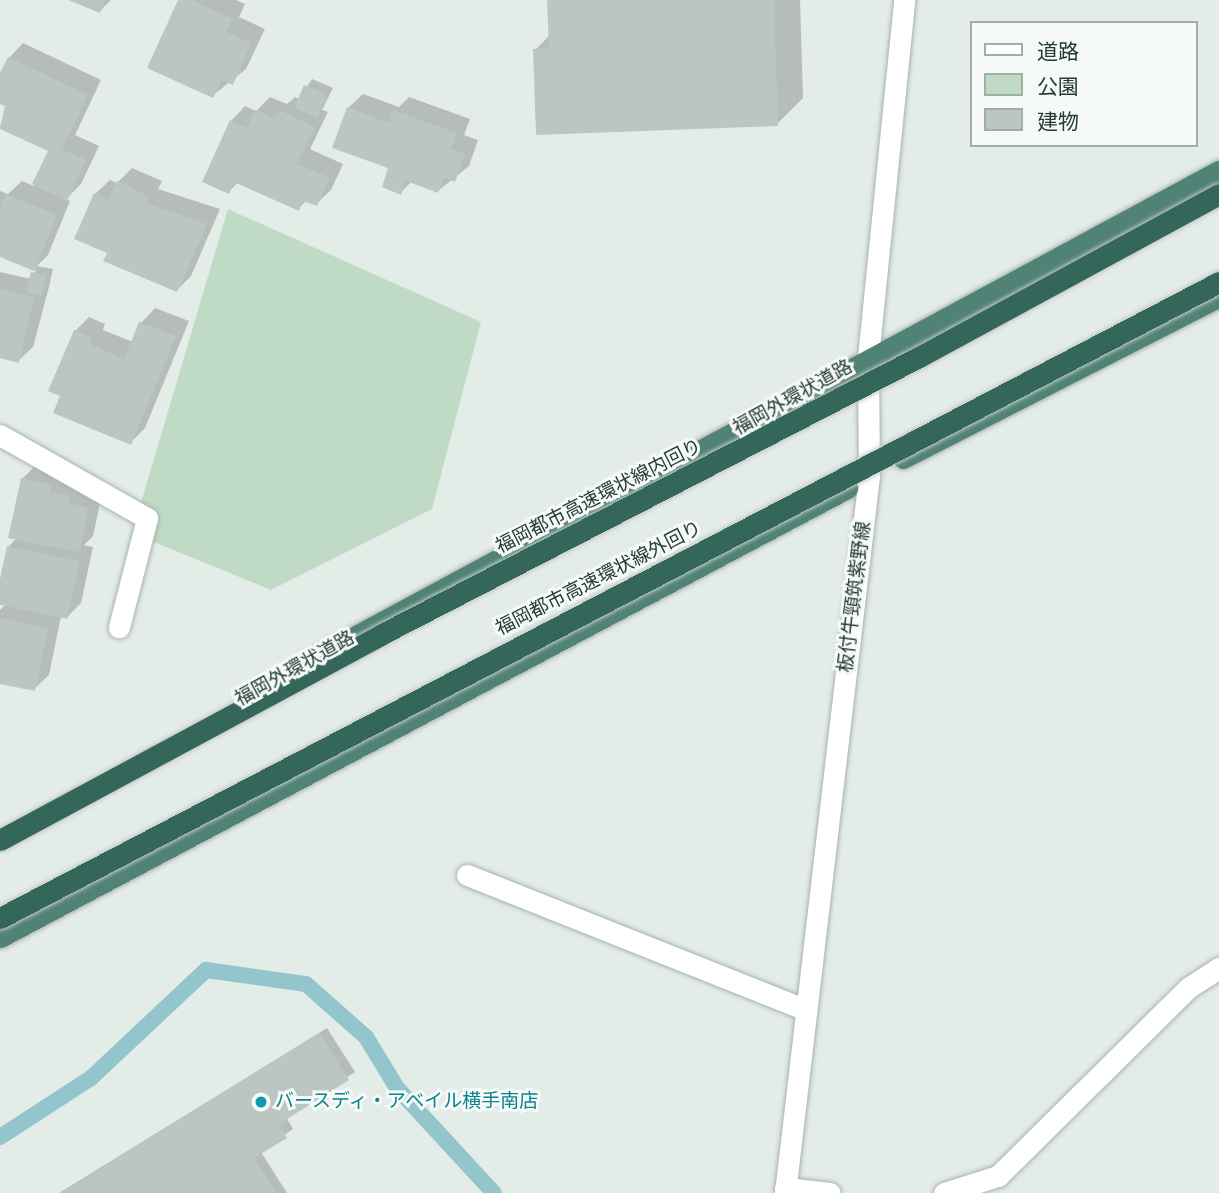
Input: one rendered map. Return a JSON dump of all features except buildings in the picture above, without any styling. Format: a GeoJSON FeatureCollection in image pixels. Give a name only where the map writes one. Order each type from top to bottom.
{"type":"FeatureCollection","features":[{"type":"Feature","properties":{"kind":"highway","name":"福岡外環状道路"},"geometry":{"type":"LineString","coordinates":[[0,830],[868,357],[1219,171]]}},
{"type":"Feature","properties":{"kind":"highway","name":"福岡都市高速環状線内回り"},"geometry":{"type":"LineString","coordinates":[[0,839],[382,634],[919,357],[1219,194]]}},
{"type":"Feature","properties":{"kind":"highway","name":"福岡都市高速環状線外回り"},"geometry":{"type":"LineString","coordinates":[[0,918],[1219,282]]}},
{"type":"Feature","properties":{"kind":"highway"},"geometry":{"type":"LineString","coordinates":[[0,937],[870,476],[1219,296]]}},
{"type":"Feature","properties":{"kind":"main road","name":"板付牛頸筑紫野線"},"geometry":{"type":"LineString","coordinates":[[785,1191],[870,476],[868,357],[904,0]]}},
{"type":"Feature","properties":{"kind":"main road"},"geometry":{"type":"LineString","coordinates":[[0,435],[147,518],[119,627]]}},
{"type":"Feature","properties":{"kind":"main road"},"geometry":{"type":"LineString","coordinates":[[467,875],[806,1010]]}},
{"type":"Feature","properties":{"kind":"main road"},"geometry":{"type":"LineString","coordinates":[[944,1193],[998,1176],[1188,988],[1219,968]]}},
{"type":"Feature","properties":{"kind":"main road"},"geometry":{"type":"LineString","coordinates":[[785,1191],[830,1193]]}},
{"type":"Feature","properties":{"kind":"green space"},"geometry":{"type":"Polygon","coordinates":[[[228,209],[481,322],[432,509],[271,590],[132,533],[228,209]]]}},
{"type":"Feature","properties":{"kind":"waterway"},"geometry":{"type":"LineString","coordinates":[[0,1137],[91,1078],[206,970],[306,984],[366,1037],[397,1088],[494,1193]]}},
{"type":"Feature","properties":{"kind":"place","name":"バースディ・アベイル横手南店"},"geometry":{"type":"Point","coordinates":[261,1102]}}]}
